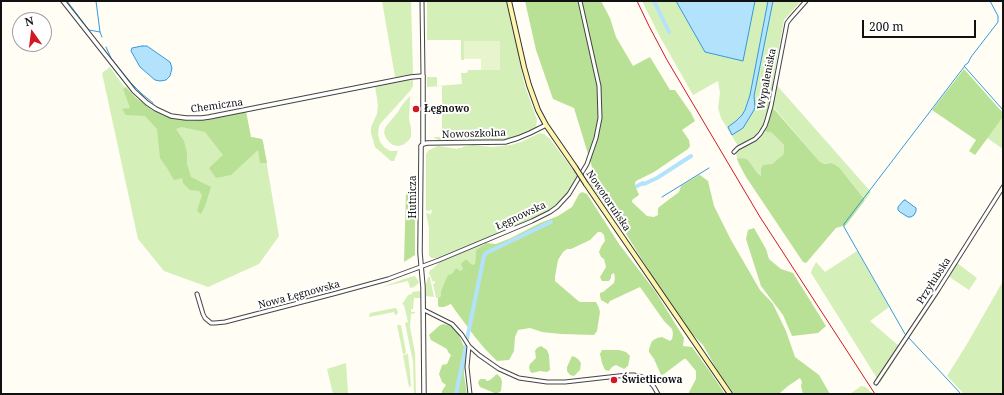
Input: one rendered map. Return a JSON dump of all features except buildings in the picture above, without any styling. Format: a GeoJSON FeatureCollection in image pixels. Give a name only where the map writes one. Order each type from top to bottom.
{"type":"FeatureCollection","features":[{"type":"Feature","properties":{"kind":"main road","name":"Nowotoruńska"},"geometry":{"type":"LineString","coordinates":[[509,1],[529,85],[538,110],[546,125],[730,394]]}},
{"type":"Feature","properties":{"kind":"street","name":"Chemiczna"},"geometry":{"type":"LineString","coordinates":[[63,1],[134,91],[147,103],[170,116],[186,118],[209,117],[422,76]]}},
{"type":"Feature","properties":{"kind":"street","name":"Hutnicza"},"geometry":{"type":"LineString","coordinates":[[422,1],[423,144],[421,146],[420,253],[424,310],[424,394]]}},
{"type":"Feature","properties":{"kind":"street","name":"Łęgnowska"},"geometry":{"type":"LineString","coordinates":[[421,266],[541,217],[557,207],[569,194],[587,164],[596,138],[600,118],[597,73],[580,1]]}},
{"type":"Feature","properties":{"kind":"street","name":"Wypaleniska"},"geometry":{"type":"LineString","coordinates":[[734,152],[738,148],[755,139],[765,126],[771,106],[787,23],[806,1]]}},
{"type":"Feature","properties":{"kind":"street","name":"Nowoszkolna"},"geometry":{"type":"LineString","coordinates":[[423,144],[505,142],[518,138],[546,125]]}},
{"type":"Feature","properties":{"kind":"street","name":"Przyłubska"},"geometry":{"type":"LineString","coordinates":[[876,383],[938,290],[1003,187]]}},
{"type":"Feature","properties":{"kind":"street","name":"Nowa Łęgnowska"},"geometry":{"type":"LineString","coordinates":[[198,294],[205,318],[215,324],[381,281],[421,266]]}},
{"type":"Feature","properties":{"kind":"street"},"geometry":{"type":"LineString","coordinates":[[424,310],[452,324],[469,346],[495,367],[519,378],[547,382],[565,382],[634,375],[649,381],[658,394]]}},
{"type":"Feature","properties":{"kind":"street"},"geometry":{"type":"LineString","coordinates":[[469,346],[467,367],[470,394]]}},
{"type":"Feature","properties":{"kind":"green space"},"geometry":{"type":"Polygon","coordinates":[[[382,1],[411,1],[413,74],[395,77],[382,1]]]}},
{"type":"Feature","properties":{"kind":"green space"},"geometry":{"type":"Polygon","coordinates":[[[427,1],[506,1],[524,83],[537,120],[536,127],[527,133],[502,140],[438,140],[433,137],[442,137],[442,86],[427,87],[427,77],[437,77],[437,86],[462,84],[461,73],[467,73],[468,70],[500,70],[500,41],[464,41],[464,60],[461,60],[461,40],[427,40],[427,1]]]}},
{"type":"Feature","properties":{"kind":"green space"},"geometry":{"type":"Polygon","coordinates":[[[525,1],[601,1],[610,18],[616,37],[633,66],[650,57],[670,90],[675,90],[695,121],[682,130],[689,140],[690,146],[688,149],[654,172],[636,181],[635,185],[639,195],[632,200],[632,202],[647,216],[654,217],[658,215],[659,207],[679,192],[681,186],[699,175],[708,181],[714,206],[731,240],[760,290],[773,304],[786,331],[795,357],[819,375],[830,394],[803,394],[801,386],[802,382],[800,378],[788,386],[780,394],[734,394],[717,370],[703,345],[691,333],[656,282],[628,237],[590,184],[592,167],[574,108],[553,99],[536,50],[525,1]]]}},
{"type":"Feature","properties":{"kind":"green space"},"geometry":{"type":"Polygon","coordinates":[[[642,1],[801,1],[784,20],[773,81],[871,192],[865,200],[839,167],[831,163],[823,164],[820,162],[769,102],[765,119],[756,135],[738,146],[721,118],[718,108],[720,93],[718,81],[693,95],[660,37],[642,1]]]}},
{"type":"Feature","properties":{"kind":"green space"},"geometry":{"type":"Polygon","coordinates":[[[464,41],[500,41],[500,70],[481,70],[481,59],[464,59],[464,41]]]}},
{"type":"Feature","properties":{"kind":"green space"},"geometry":{"type":"Polygon","coordinates":[[[110,67],[122,84],[136,98],[152,110],[164,116],[189,121],[246,112],[251,137],[262,139],[263,142],[279,236],[259,264],[208,287],[164,271],[138,239],[102,73],[110,67]]]}},
{"type":"Feature","properties":{"kind":"green space"},"geometry":{"type":"Polygon","coordinates":[[[964,69],[1003,113],[1003,117],[975,155],[969,151],[976,140],[932,110],[964,69]]]}},
{"type":"Feature","properties":{"kind":"green space"},"geometry":{"type":"Polygon","coordinates":[[[413,79],[413,86],[410,91],[379,126],[378,134],[380,142],[390,151],[398,151],[394,161],[391,161],[375,147],[371,133],[371,127],[377,114],[378,105],[375,86],[413,79]]]}},
{"type":"Feature","properties":{"kind":"green space"},"geometry":{"type":"Polygon","coordinates":[[[126,87],[136,98],[152,110],[164,116],[177,119],[189,121],[201,120],[246,112],[251,137],[262,139],[267,163],[260,163],[258,150],[231,175],[216,178],[209,168],[223,155],[205,132],[182,127],[176,129],[184,141],[187,153],[187,164],[191,177],[211,187],[201,214],[197,211],[202,195],[199,191],[190,190],[183,183],[182,178],[174,180],[160,158],[157,129],[145,116],[126,115],[122,109],[130,108],[123,89],[126,87]]]}},
{"type":"Feature","properties":{"kind":"green space"},"geometry":{"type":"Polygon","coordinates":[[[409,97],[411,137],[403,145],[393,145],[386,138],[384,133],[385,128],[409,97]]]}},
{"type":"Feature","properties":{"kind":"green space"},"geometry":{"type":"Polygon","coordinates":[[[768,102],[820,162],[824,164],[831,163],[839,167],[865,200],[846,225],[836,228],[806,263],[803,262],[746,177],[737,159],[746,159],[749,161],[761,176],[761,169],[763,165],[772,164],[783,155],[784,145],[772,133],[759,130],[765,119],[768,102]]]}},
{"type":"Feature","properties":{"kind":"green space"},"geometry":{"type":"Polygon","coordinates":[[[1003,117],[1003,149],[987,138],[1003,117]]]}},
{"type":"Feature","properties":{"kind":"green space"},"geometry":{"type":"Polygon","coordinates":[[[763,131],[772,133],[784,145],[784,150],[783,155],[779,159],[761,169],[761,175],[759,176],[749,161],[740,158],[737,159],[736,152],[757,140],[763,131]]]}},
{"type":"Feature","properties":{"kind":"green space"},"geometry":{"type":"Polygon","coordinates":[[[540,133],[544,134],[550,139],[578,177],[561,201],[550,210],[515,227],[437,258],[431,258],[429,255],[429,228],[426,213],[431,214],[432,210],[426,211],[426,154],[429,150],[438,146],[458,149],[473,145],[492,147],[511,145],[540,133]]]}},
{"type":"Feature","properties":{"kind":"green space"},"geometry":{"type":"Polygon","coordinates":[[[582,192],[587,194],[619,244],[655,291],[684,338],[683,346],[692,347],[725,394],[688,394],[696,379],[696,371],[686,359],[661,375],[649,352],[649,349],[652,341],[657,338],[662,337],[670,341],[673,334],[672,329],[664,321],[640,287],[610,301],[608,304],[601,300],[600,293],[614,283],[615,278],[614,273],[611,275],[609,281],[602,281],[600,277],[606,267],[604,259],[601,257],[599,252],[605,241],[604,235],[601,232],[598,232],[590,240],[563,252],[558,260],[555,277],[555,281],[580,302],[596,302],[600,312],[597,331],[594,335],[542,332],[530,328],[518,330],[515,337],[514,351],[509,360],[497,361],[475,337],[451,304],[444,307],[439,307],[438,298],[441,296],[441,291],[448,275],[452,274],[456,268],[460,271],[463,269],[461,264],[466,259],[472,265],[475,264],[476,250],[486,243],[496,244],[558,216],[572,207],[579,194],[582,192]]]}},
{"type":"Feature","properties":{"kind":"green space"},"geometry":{"type":"Polygon","coordinates":[[[406,193],[415,193],[415,255],[404,262],[406,193]]]}},
{"type":"Feature","properties":{"kind":"green space"},"geometry":{"type":"Polygon","coordinates":[[[754,228],[766,249],[769,259],[781,269],[793,273],[826,326],[818,333],[792,336],[783,315],[761,286],[746,239],[748,230],[754,228]]]}},
{"type":"Feature","properties":{"kind":"green space"},"geometry":{"type":"Polygon","coordinates":[[[482,244],[483,245],[476,250],[475,264],[472,266],[466,259],[463,269],[441,291],[441,296],[436,298],[433,284],[435,281],[433,282],[429,273],[430,270],[439,262],[482,244]]]}},
{"type":"Feature","properties":{"kind":"green space"},"geometry":{"type":"Polygon","coordinates":[[[857,251],[889,307],[870,321],[899,346],[892,357],[894,361],[880,383],[811,273],[816,262],[825,272],[857,251]]]}},
{"type":"Feature","properties":{"kind":"green space"},"geometry":{"type":"Polygon","coordinates":[[[957,263],[977,278],[969,290],[948,276],[957,263]]]}},
{"type":"Feature","properties":{"kind":"green space"},"geometry":{"type":"Polygon","coordinates":[[[415,276],[419,282],[414,287],[410,288],[408,281],[382,287],[407,278],[415,276]]]}},
{"type":"Feature","properties":{"kind":"green space"},"geometry":{"type":"Polygon","coordinates":[[[428,277],[430,277],[434,297],[426,296],[426,284],[428,277]]]}},
{"type":"Feature","properties":{"kind":"green space"},"geometry":{"type":"Polygon","coordinates":[[[1003,281],[1002,394],[964,394],[947,376],[1003,281]]]}},
{"type":"Feature","properties":{"kind":"green space"},"geometry":{"type":"Polygon","coordinates":[[[419,291],[421,293],[421,298],[414,298],[413,309],[411,309],[411,312],[415,313],[411,314],[410,327],[415,353],[416,394],[414,394],[413,362],[405,323],[408,322],[404,305],[402,304],[408,295],[412,294],[412,292],[419,291]]]}},
{"type":"Feature","properties":{"kind":"green space"},"geometry":{"type":"Polygon","coordinates":[[[395,308],[397,309],[398,313],[396,315],[394,312],[369,317],[370,313],[395,308]]]}},
{"type":"Feature","properties":{"kind":"green space"},"geometry":{"type":"Polygon","coordinates":[[[443,324],[452,326],[458,333],[466,351],[464,375],[467,394],[442,394],[442,391],[446,385],[442,382],[439,374],[442,365],[447,364],[451,355],[447,349],[431,340],[429,335],[443,324]]]}},
{"type":"Feature","properties":{"kind":"green space"},"geometry":{"type":"Polygon","coordinates":[[[397,325],[401,325],[406,352],[405,354],[403,354],[397,325]]]}},
{"type":"Feature","properties":{"kind":"green space"},"geometry":{"type":"Polygon","coordinates":[[[541,346],[547,350],[549,355],[550,370],[547,372],[540,371],[532,373],[529,367],[530,364],[536,358],[535,351],[541,346]]]}},
{"type":"Feature","properties":{"kind":"green space"},"geometry":{"type":"Polygon","coordinates":[[[602,350],[619,350],[626,352],[630,356],[628,366],[624,369],[616,365],[609,371],[605,370],[600,354],[602,350]]]}},
{"type":"Feature","properties":{"kind":"green space"},"geometry":{"type":"Polygon","coordinates":[[[408,354],[411,386],[409,387],[403,355],[408,354]]]}},
{"type":"Feature","properties":{"kind":"green space"},"geometry":{"type":"Polygon","coordinates":[[[572,356],[578,359],[581,363],[580,370],[574,376],[570,375],[567,371],[567,367],[572,356]]]}},
{"type":"Feature","properties":{"kind":"green space"},"geometry":{"type":"Polygon","coordinates":[[[346,363],[348,394],[333,394],[327,369],[346,363]]]}},
{"type":"Feature","properties":{"kind":"green space"},"geometry":{"type":"Polygon","coordinates":[[[497,374],[501,378],[502,382],[501,391],[494,393],[480,387],[478,383],[479,380],[490,380],[497,374]]]}},
{"type":"Feature","properties":{"kind":"green space"},"geometry":{"type":"Polygon","coordinates":[[[861,386],[866,387],[872,394],[850,394],[861,386]]]}},
{"type":"Feature","properties":{"kind":"water"},"geometry":{"type":"Polygon","coordinates":[[[676,1],[755,1],[743,61],[705,52],[676,1]]]}},
{"type":"Feature","properties":{"kind":"water"},"geometry":{"type":"Polygon","coordinates":[[[768,1],[773,1],[754,96],[755,107],[743,128],[732,135],[728,127],[742,115],[750,95],[768,1]]]}},
{"type":"Feature","properties":{"kind":"water"},"geometry":{"type":"Polygon","coordinates":[[[147,46],[170,62],[172,68],[170,76],[166,80],[155,80],[140,67],[131,51],[132,48],[147,46]]]}},
{"type":"Feature","properties":{"kind":"water"},"geometry":{"type":"Polygon","coordinates":[[[905,200],[916,208],[914,215],[911,217],[908,217],[898,210],[898,207],[905,200]]]}},
{"type":"Feature","properties":{"kind":"waterway"},"geometry":{"type":"LineString","coordinates":[[67,1],[89,30],[100,32]]}},
{"type":"Feature","properties":{"kind":"waterway"},"geometry":{"type":"LineString","coordinates":[[96,1],[102,37]]}},
{"type":"Feature","properties":{"kind":"waterway"},"geometry":{"type":"LineString","coordinates":[[654,1],[669,32]]}},
{"type":"Feature","properties":{"kind":"waterway"},"geometry":{"type":"LineString","coordinates":[[990,1],[998,16],[998,22],[968,63],[964,66],[1003,110]]}},
{"type":"Feature","properties":{"kind":"waterway"},"geometry":{"type":"LineString","coordinates":[[106,47],[111,58],[131,83],[153,103]]}},
{"type":"Feature","properties":{"kind":"waterway"},"geometry":{"type":"LineString","coordinates":[[905,334],[844,227],[844,224],[964,67]]}},
{"type":"Feature","properties":{"kind":"waterway"},"geometry":{"type":"LineString","coordinates":[[637,186],[657,178],[691,156]]}},
{"type":"Feature","properties":{"kind":"waterway"},"geometry":{"type":"LineString","coordinates":[[662,197],[709,168]]}},
{"type":"Feature","properties":{"kind":"waterway"},"geometry":{"type":"LineString","coordinates":[[467,339],[484,256],[486,253],[551,222]]}},
{"type":"Feature","properties":{"kind":"waterway"},"geometry":{"type":"LineString","coordinates":[[909,338],[961,394]]}},
{"type":"Feature","properties":{"kind":"waterway"},"geometry":{"type":"LineString","coordinates":[[456,394],[466,346]]}},
{"type":"Feature","properties":{"kind":"railway"},"geometry":{"type":"LineString","coordinates":[[637,1],[667,60],[760,217],[875,394]]}},
{"type":"Feature","properties":{"kind":"place","name":"Łęgnowo"},"geometry":{"type":"Point","coordinates":[416,109]}},
{"type":"Feature","properties":{"kind":"place","name":"Świetlicowa"},"geometry":{"type":"Point","coordinates":[614,380]}}]}
